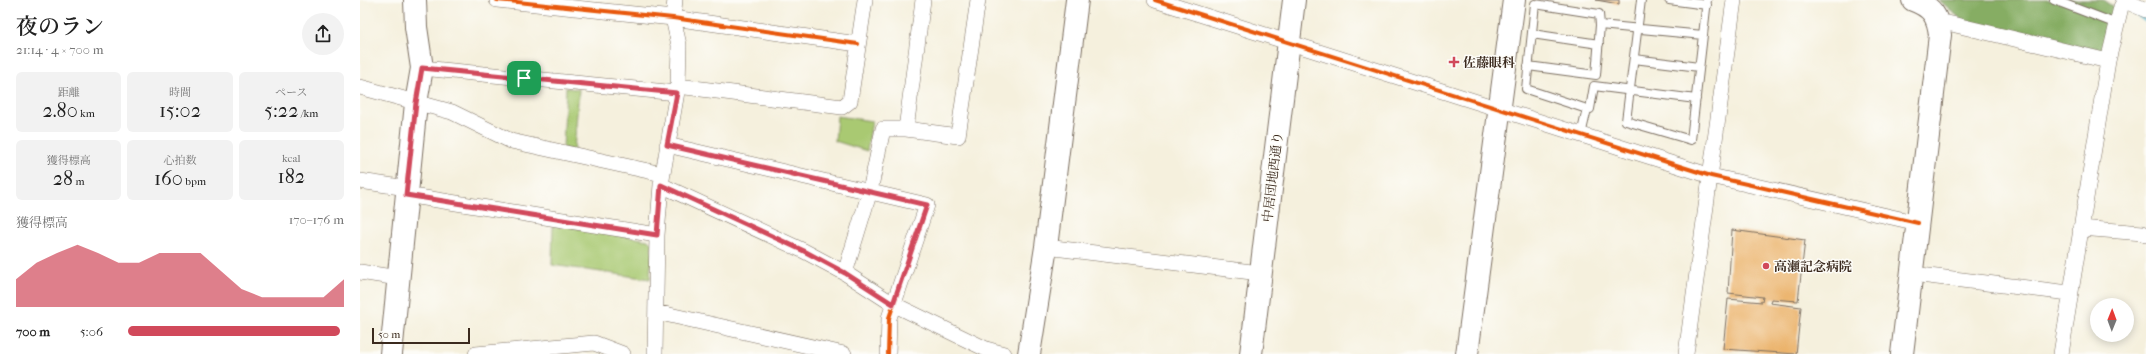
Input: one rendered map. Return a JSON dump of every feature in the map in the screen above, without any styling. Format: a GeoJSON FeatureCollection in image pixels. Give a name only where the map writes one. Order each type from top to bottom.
{"type":"FeatureCollection","features":[{"type":"Feature","properties":{"kind":"street"},"geometry":{"type":"LineString","coordinates":[[391,354],[416,103],[422,68],[416,27],[415,0]]}},
{"type":"Feature","properties":{"kind":"street"},"geometry":{"type":"LineString","coordinates":[[497,0],[673,18],[858,44]]}},
{"type":"Feature","properties":{"kind":"street"},"geometry":{"type":"LineString","coordinates":[[655,354],[657,235],[661,180],[677,89],[679,45],[673,18],[675,0]]}},
{"type":"Feature","properties":{"kind":"street"},"geometry":{"type":"LineString","coordinates":[[422,68],[677,89],[842,107],[850,101],[865,0]]}},
{"type":"Feature","properties":{"kind":"street"},"geometry":{"type":"LineString","coordinates":[[906,129],[923,0]]}},
{"type":"Feature","properties":{"kind":"street"},"geometry":{"type":"LineString","coordinates":[[845,273],[870,191],[883,128],[906,129],[958,136],[978,0]]}},
{"type":"Feature","properties":{"kind":"street"},"geometry":{"type":"LineString","coordinates":[[1029,354],[1046,247],[1077,0]]}},
{"type":"Feature","properties":{"kind":"street"},"geometry":{"type":"LineString","coordinates":[[1155,0],[1711,176],[1918,223]]}},
{"type":"Feature","properties":{"kind":"street","name":"中居団地西通り"},"geometry":{"type":"LineString","coordinates":[[1251,354],[1294,0]]}},
{"type":"Feature","properties":{"kind":"street"},"geometry":{"type":"LineString","coordinates":[[1467,354],[1501,109],[1514,0]]}},
{"type":"Feature","properties":{"kind":"street"},"geometry":{"type":"LineString","coordinates":[[1686,354],[1734,0]]}},
{"type":"Feature","properties":{"kind":"street"},"geometry":{"type":"LineString","coordinates":[[1902,354],[1940,35],[1939,21],[1932,11],[1914,0]]}},
{"type":"Feature","properties":{"kind":"street"},"geometry":{"type":"LineString","coordinates":[[2060,354],[2108,61],[2121,2],[2146,10]]}},
{"type":"Feature","properties":{"kind":"street"},"geometry":{"type":"LineString","coordinates":[[1939,21],[2108,61]]}},
{"type":"Feature","properties":{"kind":"street"},"geometry":{"type":"LineString","coordinates":[[360,87],[452,112],[511,141],[661,180],[804,251],[845,273],[893,304],[986,349],[1004,354]]}},
{"type":"Feature","properties":{"kind":"street"},"geometry":{"type":"LineString","coordinates":[[667,145],[927,205],[889,318],[888,354]]}},
{"type":"Feature","properties":{"kind":"street"},"geometry":{"type":"LineString","coordinates":[[360,182],[657,235]]}},
{"type":"Feature","properties":{"kind":"street"},"geometry":{"type":"LineString","coordinates":[[2080,228],[2143,233],[2146,235]]}},
{"type":"Feature","properties":{"kind":"street"},"geometry":{"type":"LineString","coordinates":[[1046,247],[1260,274]]}},
{"type":"Feature","properties":{"kind":"street"},"geometry":{"type":"LineString","coordinates":[[360,272],[398,278]]}},
{"type":"Feature","properties":{"kind":"street"},"geometry":{"type":"LineString","coordinates":[[1912,274],[2069,293]]}},
{"type":"Feature","properties":{"kind":"street"},"geometry":{"type":"LineString","coordinates":[[656,312],[844,354]]}},
{"type":"Feature","properties":{"kind":"street"},"geometry":{"type":"LineString","coordinates":[[476,354],[594,343],[623,354]]}},
{"type":"Feature","properties":{"kind":"lane"},"geometry":{"type":"LineString","coordinates":[[1641,0],[1626,120],[1691,140],[1707,2],[1669,0]]}},
{"type":"Feature","properties":{"kind":"lane"},"geometry":{"type":"LineString","coordinates":[[2054,0],[2117,24]]}},
{"type":"Feature","properties":{"kind":"lane"},"geometry":{"type":"LineString","coordinates":[[1581,135],[1587,109],[1590,109],[1596,75],[1600,25],[1599,14],[1535,4],[1526,89],[1587,109]]}},
{"type":"Feature","properties":{"kind":"lane"},"geometry":{"type":"LineString","coordinates":[[1600,25],[1703,35]]}},
{"type":"Feature","properties":{"kind":"lane"},"geometry":{"type":"LineString","coordinates":[[1532,34],[1599,44]]}},
{"type":"Feature","properties":{"kind":"lane"},"geometry":{"type":"LineString","coordinates":[[1634,59],[1699,67]]}},
{"type":"Feature","properties":{"kind":"lane"},"geometry":{"type":"LineString","coordinates":[[1528,66],[1596,75]]}},
{"type":"Feature","properties":{"kind":"lane"},"geometry":{"type":"LineString","coordinates":[[1594,86],[1696,99]]}},
{"type":"Feature","properties":{"kind":"green space"},"geometry":{"type":"Polygon","coordinates":[[[1939,0],[2103,0],[2115,8],[2105,55],[1964,22],[1939,0]]]}},
{"type":"Feature","properties":{"kind":"green space"},"geometry":{"type":"Polygon","coordinates":[[[566,88],[579,89],[574,150],[563,148],[566,88]]]}},
{"type":"Feature","properties":{"kind":"green space"},"geometry":{"type":"Polygon","coordinates":[[[837,116],[872,121],[867,151],[835,141],[837,116]]]}},
{"type":"Feature","properties":{"kind":"green space"},"geometry":{"type":"Polygon","coordinates":[[[553,224],[648,240],[652,244],[650,279],[552,265],[553,224]]]}},
{"type":"Feature","properties":{"kind":"building"},"geometry":{"type":"Polygon","coordinates":[[[1596,0],[1619,0],[1619,4],[1596,0]]]}},
{"type":"Feature","properties":{"kind":"building","name":"高瀬記念病院"},"geometry":{"type":"Polygon","coordinates":[[[1732,230],[1805,240],[1798,301],[1771,299],[1770,303],[1801,307],[1796,354],[1723,349],[1728,299],[1762,302],[1763,297],[1728,293],[1732,230]]]}},
{"type":"Feature","properties":{"kind":"waterway"},"geometry":{"type":"LineString","coordinates":[[2134,12],[2146,21]]}},
{"type":"Feature","properties":{"kind":"cycle path"},"geometry":{"type":"LineString","coordinates":[[497,0],[673,18],[858,44]]}},
{"type":"Feature","properties":{"kind":"cycle path"},"geometry":{"type":"LineString","coordinates":[[1155,0],[1711,176],[1918,223]]}},
{"type":"Feature","properties":{"kind":"cycle path"},"geometry":{"type":"LineString","coordinates":[[667,145],[927,205],[889,318],[888,354]]}},
{"type":"Feature","properties":{"kind":"place","name":"佐藤眼科"},"geometry":{"type":"Point","coordinates":[1454,62]}},
{"type":"Feature","properties":{"kind":"place","name":"高瀬記念病院"},"geometry":{"type":"Point","coordinates":[1766,266]}},
{"type":"Feature","properties":{"kind":"route"},"geometry":{"type":"LineString","coordinates":[[422,68],[524,78],[677,93],[667,145],[927,205],[893,304],[845,273],[804,251],[661,185],[657,235],[406,195],[416,103],[422,68]]}}]}
